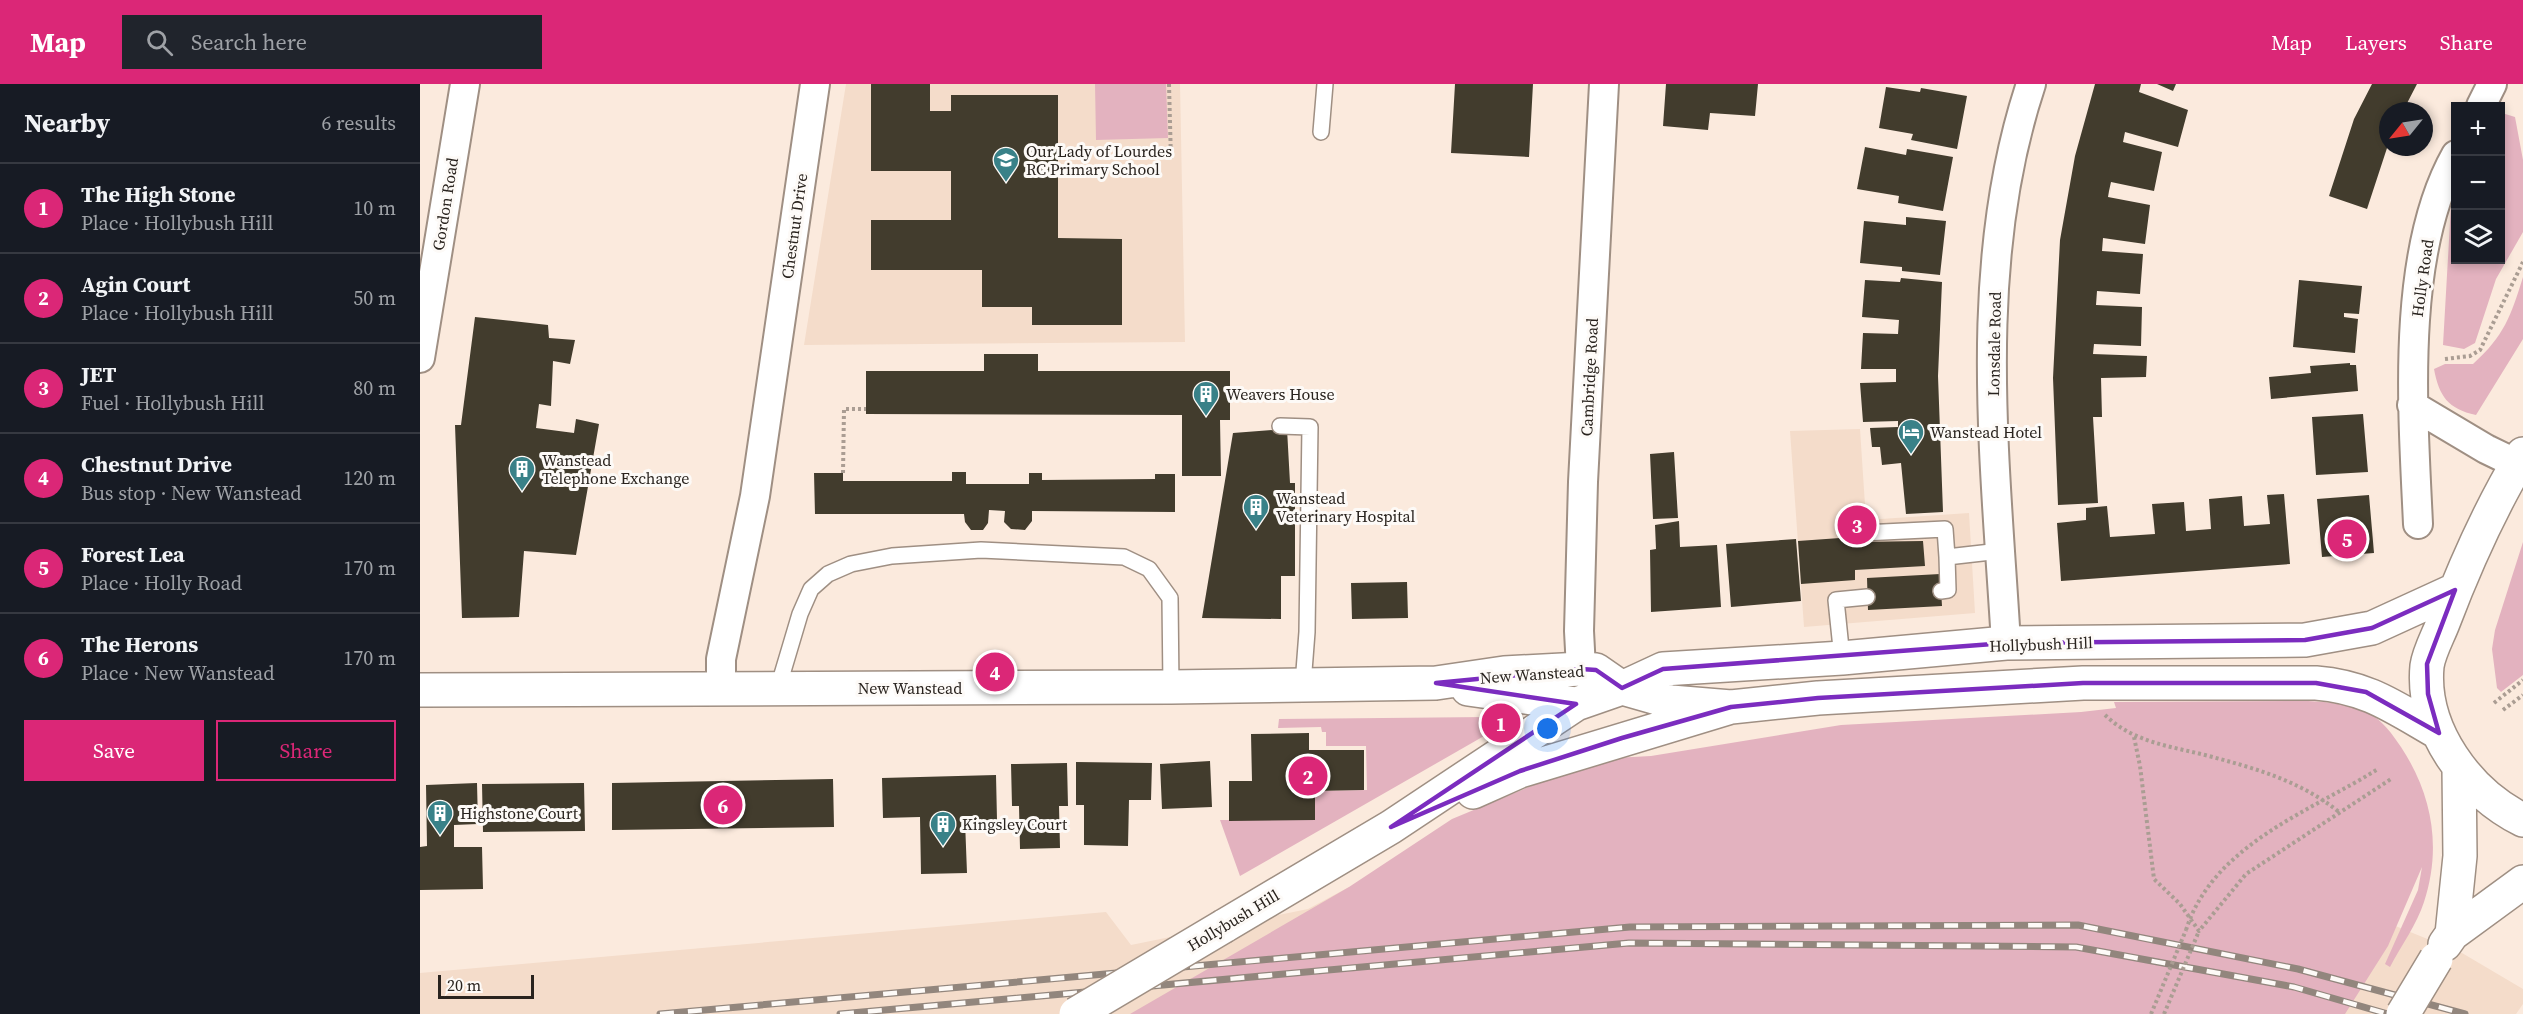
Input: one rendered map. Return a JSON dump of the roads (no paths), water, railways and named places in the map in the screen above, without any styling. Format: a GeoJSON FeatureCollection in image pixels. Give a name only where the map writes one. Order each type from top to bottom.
{"type":"FeatureCollection","features":[{"type":"Feature","properties":{"kind":"main road"},"geometry":{"type":"LineString","coordinates":[[2520,459],[2456,590],[2427,664],[2428,694],[2439,733],[2459,768],[2481,791],[2523,820]]}},
{"type":"Feature","properties":{"kind":"main road","name":"Hollybush Hill"},"geometry":{"type":"LineString","coordinates":[[1076,1014],[1391,827],[1576,704],[1622,688],[1663,669],[1842,658],[2006,643],[2305,640],[2372,628],[2456,590]]}},
{"type":"Feature","properties":{"kind":"main road","name":"New Wanstead"},"geometry":{"type":"LineString","coordinates":[[420,690],[720,687],[1171,687],[1436,683],[1504,673],[1581,669],[1596,670],[1622,688]]}},
{"type":"Feature","properties":{"kind":"main road","name":"New Wanstead"},"geometry":{"type":"LineString","coordinates":[[1436,683],[1576,704]]}},
{"type":"Feature","properties":{"kind":"main road","name":"Hollybush Hill"},"geometry":{"type":"LineString","coordinates":[[1622,688],[1671,702],[1731,707],[1818,698],[2083,683],[2316,683],[2343,685],[2366,692],[2439,733]]}},
{"type":"Feature","properties":{"kind":"main road","name":"Hollybush Hill"},"geometry":{"type":"LineString","coordinates":[[1391,827],[1520,771],[1731,707]]}},
{"type":"Feature","properties":{"kind":"main road"},"geometry":{"type":"LineString","coordinates":[[2444,946],[2460,856],[2459,768]]}},
{"type":"Feature","properties":{"kind":"main road"},"geometry":{"type":"LineString","coordinates":[[2403,1014],[2444,946],[2523,882]]}},
{"type":"Feature","properties":{"kind":"street","name":"Gordon Road"},"geometry":{"type":"LineString","coordinates":[[420,358],[465,84]]}},
{"type":"Feature","properties":{"kind":"street","name":"Chestnut Drive"},"geometry":{"type":"LineString","coordinates":[[720,687],[721,659],[754,496],[815,84]]}},
{"type":"Feature","properties":{"kind":"street","name":"Cambridge Road"},"geometry":{"type":"LineString","coordinates":[[1581,669],[1579,631],[1583,482],[1604,84]]}},
{"type":"Feature","properties":{"kind":"street","name":"Lonsdale Road"},"geometry":{"type":"LineString","coordinates":[[2006,643],[1992,391],[1995,273],[2000,212],[2031,84]]}},
{"type":"Feature","properties":{"kind":"street"},"geometry":{"type":"LineString","coordinates":[[2483,102],[2492,84]]}},
{"type":"Feature","properties":{"kind":"street","name":"Holly Road"},"geometry":{"type":"LineString","coordinates":[[2418,524],[2411,364],[2421,267],[2431,219],[2443,177],[2455,156]]}},
{"type":"Feature","properties":{"kind":"street"},"geometry":{"type":"LineString","coordinates":[[2412,405],[2486,449],[2520,459]]}},
{"type":"Feature","properties":{"kind":"lane"},"geometry":{"type":"LineString","coordinates":[[1321,132],[1325,84]]}},
{"type":"Feature","properties":{"kind":"lane"},"geometry":{"type":"LineString","coordinates":[[1280,426],[1310,427],[1307,632],[1303,684]]}},
{"type":"Feature","properties":{"kind":"lane"},"geometry":{"type":"LineString","coordinates":[[1863,532],[1945,529],[1948,590],[1941,591]]}},
{"type":"Feature","properties":{"kind":"lane"},"geometry":{"type":"LineString","coordinates":[[778,688],[800,614],[811,589],[828,574],[851,564],[892,556],[981,550],[1124,557],[1149,569],[1170,598],[1171,687]]}},
{"type":"Feature","properties":{"kind":"lane"},"geometry":{"type":"LineString","coordinates":[[1947,557],[2000,551]]}},
{"type":"Feature","properties":{"kind":"lane"},"geometry":{"type":"LineString","coordinates":[[1842,658],[1836,600],[1867,597]]}},
{"type":"Feature","properties":{"kind":"railway"},"geometry":{"type":"LineString","coordinates":[[660,1014],[1630,927],[2078,925],[2298,969],[2465,1014]]}},
{"type":"Feature","properties":{"kind":"railway"},"geometry":{"type":"LineString","coordinates":[[840,1014],[1629,943],[2076,947],[2294,987],[2388,1014]]}},
{"type":"Feature","properties":{"kind":"place","name":"Our Lady of Lourdes RC Primary School"},"geometry":{"type":"Point","coordinates":[1006,183]}},
{"type":"Feature","properties":{"kind":"place","name":"Weavers House"},"geometry":{"type":"Point","coordinates":[1206,417]}},
{"type":"Feature","properties":{"kind":"place","name":"Wanstead Hotel"},"geometry":{"type":"Point","coordinates":[1911,455]}},
{"type":"Feature","properties":{"kind":"place","name":"Wanstead Telephone Exchange"},"geometry":{"type":"Point","coordinates":[522,492]}},
{"type":"Feature","properties":{"kind":"place","name":"JET"},"geometry":{"type":"Point","coordinates":[1857,525]}},
{"type":"Feature","properties":{"kind":"place","name":"Wanstead Veterinary Hospital"},"geometry":{"type":"Point","coordinates":[1256,530]}},
{"type":"Feature","properties":{"kind":"place","name":"Forest Lea"},"geometry":{"type":"Point","coordinates":[2347,539]}},
{"type":"Feature","properties":{"kind":"place","name":"Chestnut Drive"},"geometry":{"type":"Point","coordinates":[995,672]}},
{"type":"Feature","properties":{"kind":"place","name":"The High Stone"},"geometry":{"type":"Point","coordinates":[1501,723]}},
{"type":"Feature","properties":{"kind":"place","name":"Agin Court"},"geometry":{"type":"Point","coordinates":[1308,776]}},
{"type":"Feature","properties":{"kind":"place","name":"The Herons"},"geometry":{"type":"Point","coordinates":[723,805]}},
{"type":"Feature","properties":{"kind":"place","name":"Highstone Court"},"geometry":{"type":"Point","coordinates":[440,836]}},
{"type":"Feature","properties":{"kind":"place","name":"Kingsley Court"},"geometry":{"type":"Point","coordinates":[943,847]}}]}
